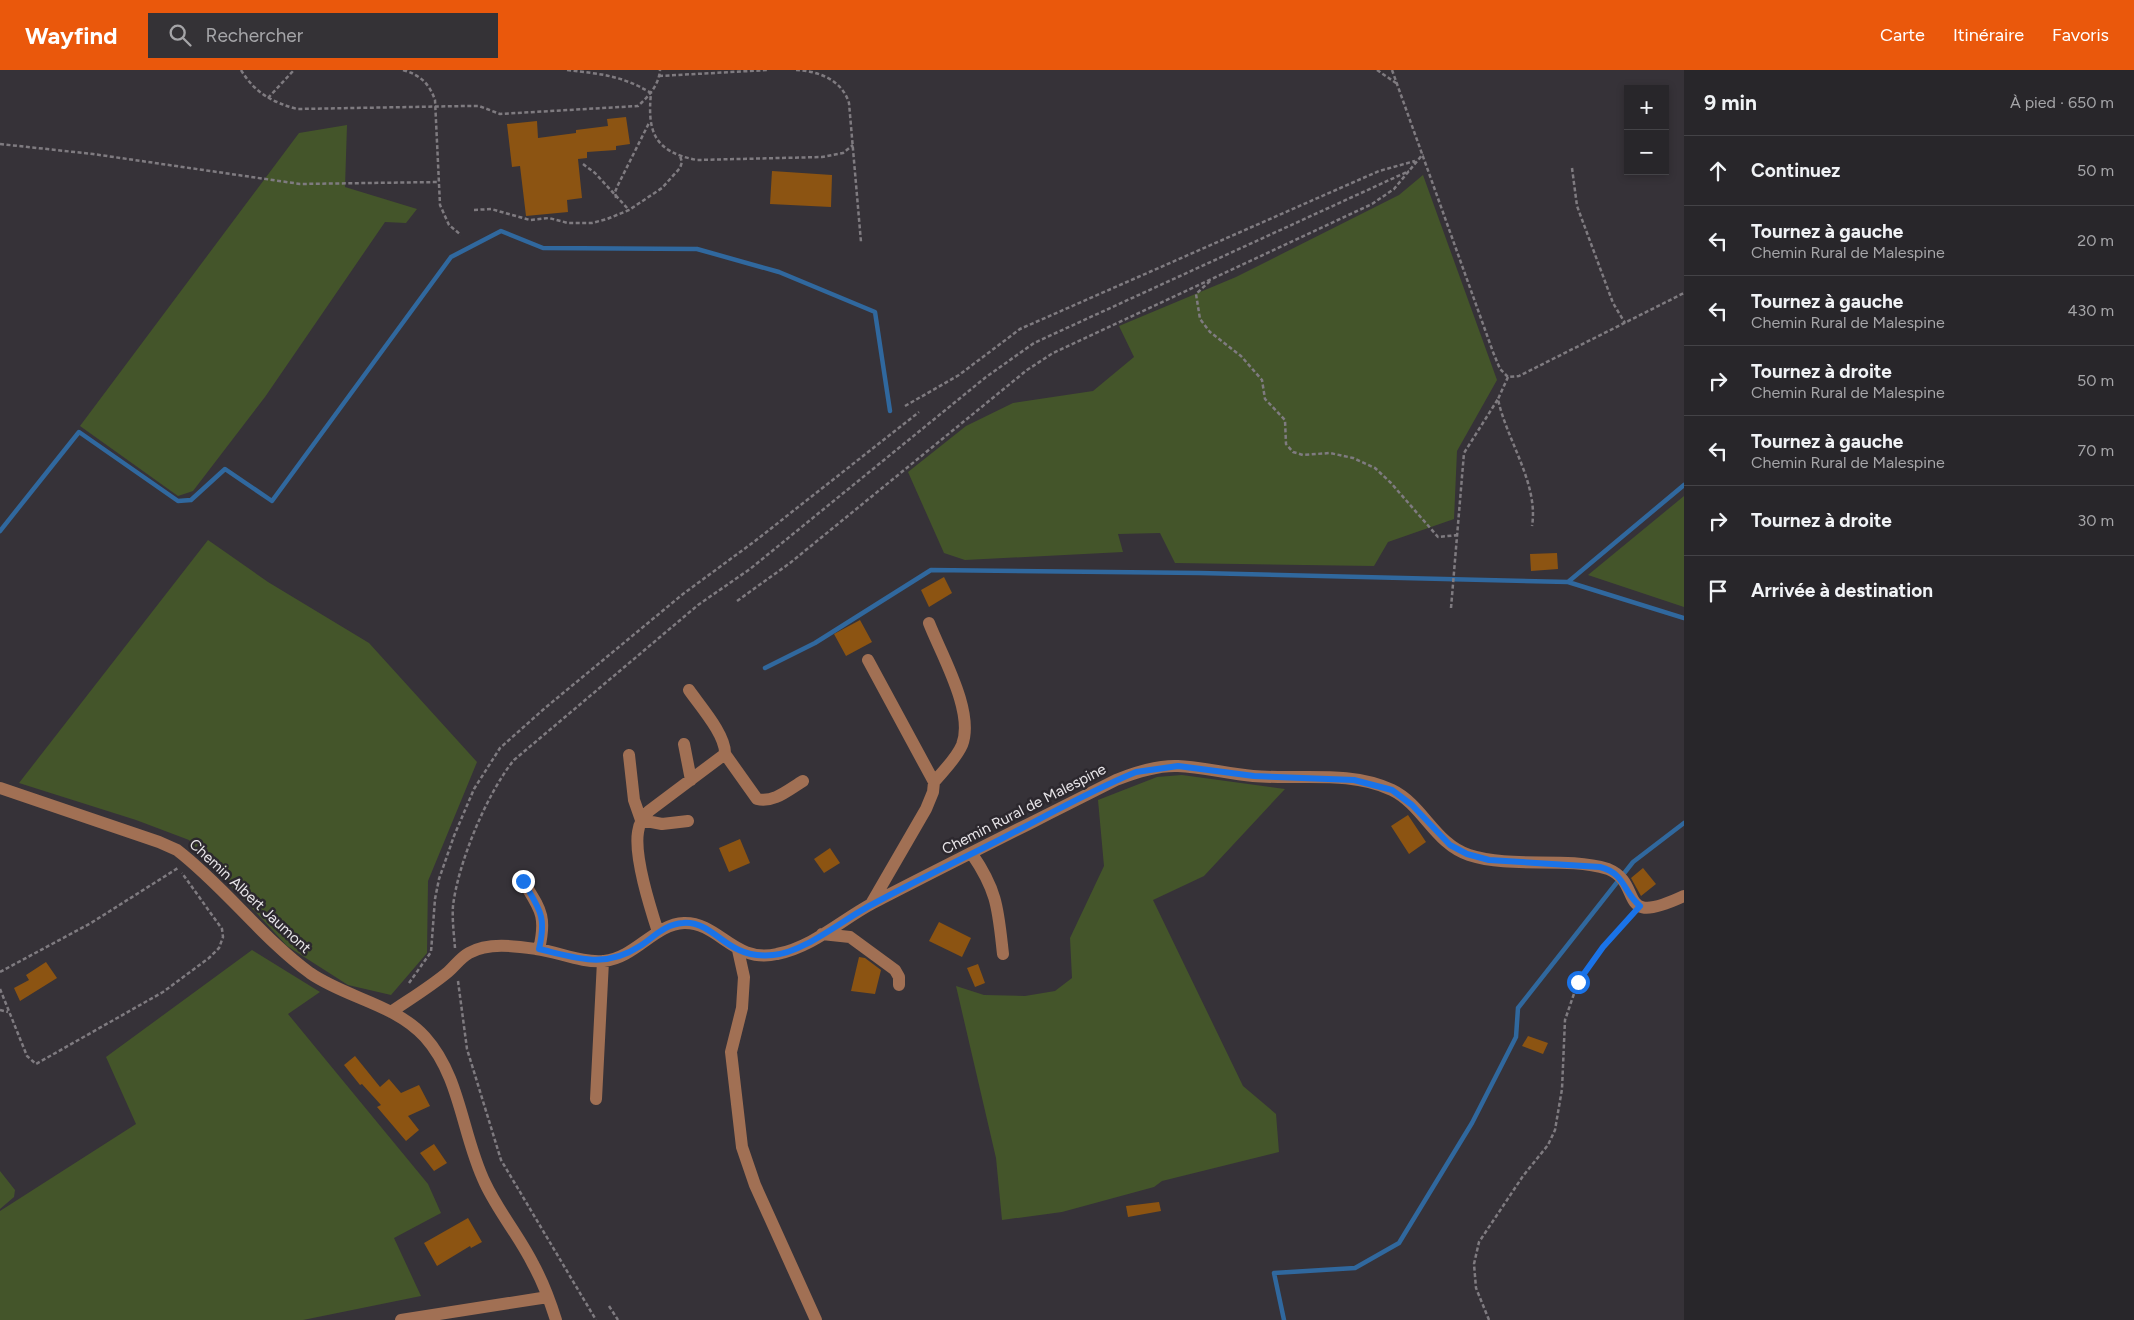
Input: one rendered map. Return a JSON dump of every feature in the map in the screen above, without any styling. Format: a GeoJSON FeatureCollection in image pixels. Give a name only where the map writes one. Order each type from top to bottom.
{"type":"FeatureCollection","features":[{"type":"Feature","properties":{"kind":"street"},"geometry":{"type":"LineString","coordinates":[[871,904],[926,809],[933,792],[934,782],[963,744],[965,726],[961,702],[929,623]]}},
{"type":"Feature","properties":{"kind":"street"},"geometry":{"type":"LineString","coordinates":[[868,660],[934,782]]}},
{"type":"Feature","properties":{"kind":"street"},"geometry":{"type":"LineString","coordinates":[[689,690],[721,737],[726,747],[725,754],[757,799],[772,799],[802,782]]}},
{"type":"Feature","properties":{"kind":"street"},"geometry":{"type":"LineString","coordinates":[[684,744],[691,780]]}},
{"type":"Feature","properties":{"kind":"street"},"geometry":{"type":"LineString","coordinates":[[641,820],[649,811],[725,754]]}},
{"type":"Feature","properties":{"kind":"street"},"geometry":{"type":"LineString","coordinates":[[629,755],[634,800],[641,820],[638,846],[651,909],[658,932]]}},
{"type":"Feature","properties":{"kind":"street","name":"Chemin Rural de Malespine"},"geometry":{"type":"LineString","coordinates":[[391,1012],[448,972],[470,953],[498,946],[539,949],[578,959],[603,961],[622,956],[641,946],[658,932],[673,925],[684,923],[698,925],[738,950],[750,954],[774,955],[814,940],[871,904],[1116,780],[1136,772],[1178,766],[1254,776],[1354,780],[1378,785],[1402,796],[1426,818],[1450,845],[1467,854],[1489,860],[1600,867],[1620,878],[1634,901],[1640,906]]}},
{"type":"Feature","properties":{"kind":"street","name":"Chemin Albert Jaumont"},"geometry":{"type":"LineString","coordinates":[[0,788],[159,842],[177,850],[267,937],[312,974],[342,991],[391,1012],[414,1026],[426,1039],[447,1072],[485,1183],[534,1264],[556,1320]]}},
{"type":"Feature","properties":{"kind":"street"},"geometry":{"type":"LineString","coordinates":[[641,820],[662,824],[688,821]]}},
{"type":"Feature","properties":{"kind":"street"},"geometry":{"type":"LineString","coordinates":[[972,854],[988,879],[996,899],[1003,954]]}},
{"type":"Feature","properties":{"kind":"street"},"geometry":{"type":"LineString","coordinates":[[523,881],[541,912],[544,925],[539,949]]}},
{"type":"Feature","properties":{"kind":"street"},"geometry":{"type":"LineString","coordinates":[[1640,906],[1656,908],[1684,896]]}},
{"type":"Feature","properties":{"kind":"street"},"geometry":{"type":"LineString","coordinates":[[822,934],[850,937],[860,943],[895,970],[899,977],[899,985]]}},
{"type":"Feature","properties":{"kind":"street"},"geometry":{"type":"LineString","coordinates":[[738,950],[744,977],[742,1008],[730,1052],[742,1147],[755,1185],[816,1320]]}},
{"type":"Feature","properties":{"kind":"street"},"geometry":{"type":"LineString","coordinates":[[596,1099],[603,961]]}},
{"type":"Feature","properties":{"kind":"street"},"geometry":{"type":"LineString","coordinates":[[401,1320],[548,1297]]}},
{"type":"Feature","properties":{"kind":"path"},"geometry":{"type":"LineString","coordinates":[[241,70],[252,87],[267,98],[297,109],[479,106],[500,114],[638,106],[651,93],[660,70]]}},
{"type":"Feature","properties":{"kind":"path"},"geometry":{"type":"LineString","coordinates":[[267,98],[294,70]]}},
{"type":"Feature","properties":{"kind":"path"},"geometry":{"type":"LineString","coordinates":[[403,70],[421,77],[431,89],[435,106],[442,214],[449,225],[461,235]]}},
{"type":"Feature","properties":{"kind":"path"},"geometry":{"type":"LineString","coordinates":[[567,70],[613,75],[630,81],[651,93]]}},
{"type":"Feature","properties":{"kind":"path"},"geometry":{"type":"LineString","coordinates":[[659,76],[768,70]]}},
{"type":"Feature","properties":{"kind":"path"},"geometry":{"type":"LineString","coordinates":[[796,70],[834,80],[845,90],[849,103],[861,242]]}},
{"type":"Feature","properties":{"kind":"path"},"geometry":{"type":"LineString","coordinates":[[1377,70],[1397,84]]}},
{"type":"Feature","properties":{"kind":"path"},"geometry":{"type":"LineString","coordinates":[[1392,70],[1493,352],[1500,369],[1508,377]]}},
{"type":"Feature","properties":{"kind":"path"},"geometry":{"type":"LineString","coordinates":[[616,198],[615,192],[618,185],[649,121],[651,93]]}},
{"type":"Feature","properties":{"kind":"path"},"geometry":{"type":"LineString","coordinates":[[649,121],[654,135],[663,145],[680,156],[697,160],[822,157],[843,153],[852,145]]}},
{"type":"Feature","properties":{"kind":"path"},"geometry":{"type":"LineString","coordinates":[[0,144],[103,156],[300,184],[439,182]]}},
{"type":"Feature","properties":{"kind":"path"},"geometry":{"type":"LineString","coordinates":[[737,601],[790,563],[1027,370],[1053,352],[1372,204],[1394,189],[1423,154]]}},
{"type":"Feature","properties":{"kind":"path"},"geometry":{"type":"LineString","coordinates":[[474,210],[491,209],[530,220],[549,218],[568,223],[592,223],[629,210],[662,188],[680,168],[682,162],[680,156]]}},
{"type":"Feature","properties":{"kind":"path"},"geometry":{"type":"LineString","coordinates":[[905,406],[930,394],[959,375],[1020,329],[1379,171],[1417,161]]}},
{"type":"Feature","properties":{"kind":"path"},"geometry":{"type":"LineString","coordinates":[[583,164],[595,173],[629,210]]}},
{"type":"Feature","properties":{"kind":"path"},"geometry":{"type":"LineString","coordinates":[[1572,168],[1577,206],[1612,303],[1625,323]]}},
{"type":"Feature","properties":{"kind":"path"},"geometry":{"type":"LineString","coordinates":[[596,1320],[501,1160],[466,1049],[456,964],[453,907],[459,875],[486,806],[504,772],[514,760],[698,605],[750,569],[986,378],[1034,343],[1408,171]]}},
{"type":"Feature","properties":{"kind":"path"},"geometry":{"type":"LineString","coordinates":[[1213,278],[1196,294],[1200,319],[1210,332],[1241,356],[1259,375],[1264,388],[1265,400],[1284,420],[1286,444],[1293,452],[1303,455],[1330,453],[1353,458],[1374,468],[1391,483],[1438,537],[1458,534]]}},
{"type":"Feature","properties":{"kind":"path"},"geometry":{"type":"LineString","coordinates":[[1508,377],[1519,376],[1684,293]]}},
{"type":"Feature","properties":{"kind":"path"},"geometry":{"type":"LineString","coordinates":[[1451,608],[1464,453],[1498,399],[1508,377]]}},
{"type":"Feature","properties":{"kind":"path"},"geometry":{"type":"LineString","coordinates":[[1498,399],[1531,494],[1534,514],[1532,526]]}},
{"type":"Feature","properties":{"kind":"path"},"geometry":{"type":"LineString","coordinates":[[403,1004],[408,985],[431,952],[435,899],[439,879],[454,836],[474,790],[500,748],[545,708],[683,594],[755,542],[920,412]]}},
{"type":"Feature","properties":{"kind":"path"},"geometry":{"type":"LineString","coordinates":[[0,971],[91,923],[178,868],[222,930],[223,937],[219,948],[209,958],[163,992],[43,1062],[36,1064],[27,1056],[0,989]]}},
{"type":"Feature","properties":{"kind":"path"},"geometry":{"type":"LineString","coordinates":[[1489,1320],[1476,1288],[1474,1264],[1479,1242],[1523,1176],[1548,1145],[1555,1130],[1562,1089],[1565,1020],[1578,982],[1603,947],[1640,906]]}},
{"type":"Feature","properties":{"kind":"path"},"geometry":{"type":"LineString","coordinates":[[0,1010],[9,1012]]}},
{"type":"Feature","properties":{"kind":"path"},"geometry":{"type":"LineString","coordinates":[[609,1306],[618,1320]]}},
{"type":"Feature","properties":{"kind":"green space"},"geometry":{"type":"Polygon","coordinates":[[[347,125],[345,187],[417,209],[406,223],[385,222],[265,397],[193,491],[178,496],[80,426],[299,133],[347,125]]]}},
{"type":"Feature","properties":{"kind":"green space"},"geometry":{"type":"Polygon","coordinates":[[[1423,175],[1497,380],[1457,451],[1454,519],[1388,542],[1374,566],[1175,563],[1160,533],[1118,534],[1123,552],[965,560],[944,553],[908,472],[966,426],[1013,403],[1093,391],[1134,357],[1119,326],[1236,277],[1399,195],[1423,175]]]}},
{"type":"Feature","properties":{"kind":"green space"},"geometry":{"type":"Polygon","coordinates":[[[1684,496],[1684,607],[1588,575],[1684,496]]]}},
{"type":"Feature","properties":{"kind":"green space"},"geometry":{"type":"Polygon","coordinates":[[[208,540],[268,582],[369,643],[477,762],[428,881],[427,953],[391,995],[348,985],[287,946],[189,840],[136,820],[19,783],[208,540]]]}},
{"type":"Feature","properties":{"kind":"green space"},"geometry":{"type":"Polygon","coordinates":[[[1182,775],[1285,789],[1204,876],[1153,900],[1243,1086],[1276,1114],[1279,1152],[1162,1181],[1154,1187],[1062,1212],[1002,1220],[996,1158],[956,986],[984,995],[1025,996],[1055,991],[1072,978],[1070,938],[1104,866],[1098,800],[1157,777],[1182,775]]]}},
{"type":"Feature","properties":{"kind":"green space"},"geometry":{"type":"Polygon","coordinates":[[[252,950],[320,992],[288,1014],[428,1184],[441,1213],[394,1238],[421,1296],[303,1320],[0,1320],[0,1211],[136,1124],[106,1057],[252,950]]]}},
{"type":"Feature","properties":{"kind":"green space"},"geometry":{"type":"Polygon","coordinates":[[[0,1171],[15,1190],[14,1197],[0,1209],[0,1171]]]}},
{"type":"Feature","properties":{"kind":"building"},"geometry":{"type":"Polygon","coordinates":[[[626,117],[630,144],[616,146],[616,150],[587,152],[587,158],[578,159],[582,198],[567,200],[568,212],[526,216],[520,166],[512,167],[507,124],[537,121],[538,138],[608,126],[607,119],[626,117]]]}},
{"type":"Feature","properties":{"kind":"building"},"geometry":{"type":"Polygon","coordinates":[[[772,171],[832,175],[831,207],[770,204],[772,171]]]}},
{"type":"Feature","properties":{"kind":"building"},"geometry":{"type":"Polygon","coordinates":[[[1557,553],[1558,569],[1531,571],[1530,554],[1557,553]]]}},
{"type":"Feature","properties":{"kind":"building"},"geometry":{"type":"Polygon","coordinates":[[[944,577],[952,593],[929,607],[921,590],[944,577]]]}},
{"type":"Feature","properties":{"kind":"building"},"geometry":{"type":"Polygon","coordinates":[[[860,620],[872,642],[846,656],[834,634],[860,620]]]}},
{"type":"Feature","properties":{"kind":"building"},"geometry":{"type":"Polygon","coordinates":[[[1408,815],[1426,842],[1409,854],[1391,826],[1408,815]]]}},
{"type":"Feature","properties":{"kind":"building"},"geometry":{"type":"Polygon","coordinates":[[[740,839],[750,863],[729,872],[719,848],[740,839]]]}},
{"type":"Feature","properties":{"kind":"building"},"geometry":{"type":"Polygon","coordinates":[[[830,848],[840,863],[824,873],[814,859],[830,848]]]}},
{"type":"Feature","properties":{"kind":"building"},"geometry":{"type":"Polygon","coordinates":[[[1643,868],[1656,884],[1641,896],[1631,878],[1643,868]]]}},
{"type":"Feature","properties":{"kind":"building"},"geometry":{"type":"Polygon","coordinates":[[[939,922],[971,938],[962,957],[929,941],[939,922]]]}},
{"type":"Feature","properties":{"kind":"building"},"geometry":{"type":"Polygon","coordinates":[[[859,957],[865,958],[881,970],[875,994],[851,991],[859,957]]]}},
{"type":"Feature","properties":{"kind":"building"},"geometry":{"type":"Polygon","coordinates":[[[46,962],[57,978],[20,1001],[14,988],[29,980],[26,975],[46,962]]]}},
{"type":"Feature","properties":{"kind":"building"},"geometry":{"type":"Polygon","coordinates":[[[978,964],[985,983],[975,987],[967,968],[978,964]]]}},
{"type":"Feature","properties":{"kind":"building"},"geometry":{"type":"Polygon","coordinates":[[[1528,1036],[1548,1043],[1543,1054],[1522,1046],[1528,1036]]]}},
{"type":"Feature","properties":{"kind":"building"},"geometry":{"type":"Polygon","coordinates":[[[355,1056],[380,1087],[389,1079],[401,1093],[419,1085],[430,1106],[408,1116],[419,1130],[406,1141],[377,1107],[381,1105],[362,1084],[360,1085],[344,1065],[355,1056]]]}},
{"type":"Feature","properties":{"kind":"building"},"geometry":{"type":"Polygon","coordinates":[[[434,1144],[447,1163],[434,1171],[420,1153],[434,1144]]]}},
{"type":"Feature","properties":{"kind":"building"},"geometry":{"type":"Polygon","coordinates":[[[1159,1202],[1161,1211],[1128,1217],[1126,1206],[1159,1202]]]}},
{"type":"Feature","properties":{"kind":"building"},"geometry":{"type":"Polygon","coordinates":[[[468,1218],[482,1242],[471,1248],[470,1246],[437,1266],[424,1243],[468,1218]]]}},
{"type":"Feature","properties":{"kind":"waterway"},"geometry":{"type":"LineString","coordinates":[[0,531],[79,432],[178,501],[191,500],[225,469],[272,501],[451,257],[501,231],[543,248],[697,249],[779,272],[875,312],[890,411]]}},
{"type":"Feature","properties":{"kind":"waterway"},"geometry":{"type":"LineString","coordinates":[[765,668],[815,643],[931,570],[1200,573],[1568,582],[1684,485]]}},
{"type":"Feature","properties":{"kind":"waterway"},"geometry":{"type":"LineString","coordinates":[[1568,582],[1684,618]]}},
{"type":"Feature","properties":{"kind":"waterway"},"geometry":{"type":"LineString","coordinates":[[1284,1320],[1274,1273],[1355,1268],[1399,1243],[1472,1123],[1516,1037],[1518,1008],[1633,862],[1684,823]]}},
{"type":"Feature","properties":{"kind":"route"},"geometry":{"type":"LineString","coordinates":[[523,881],[541,912],[544,925],[539,949],[578,959],[603,961],[622,956],[641,946],[658,932],[673,925],[684,923],[704,927],[738,950],[750,954],[774,955],[788,952],[814,940],[871,904],[1116,780],[1136,772],[1160,767],[1178,766],[1254,776],[1354,780],[1378,785],[1402,796],[1426,818],[1441,837],[1450,845],[1467,854],[1489,860],[1600,867],[1618,874],[1630,896],[1640,906],[1603,947],[1578,982]]}}]}
